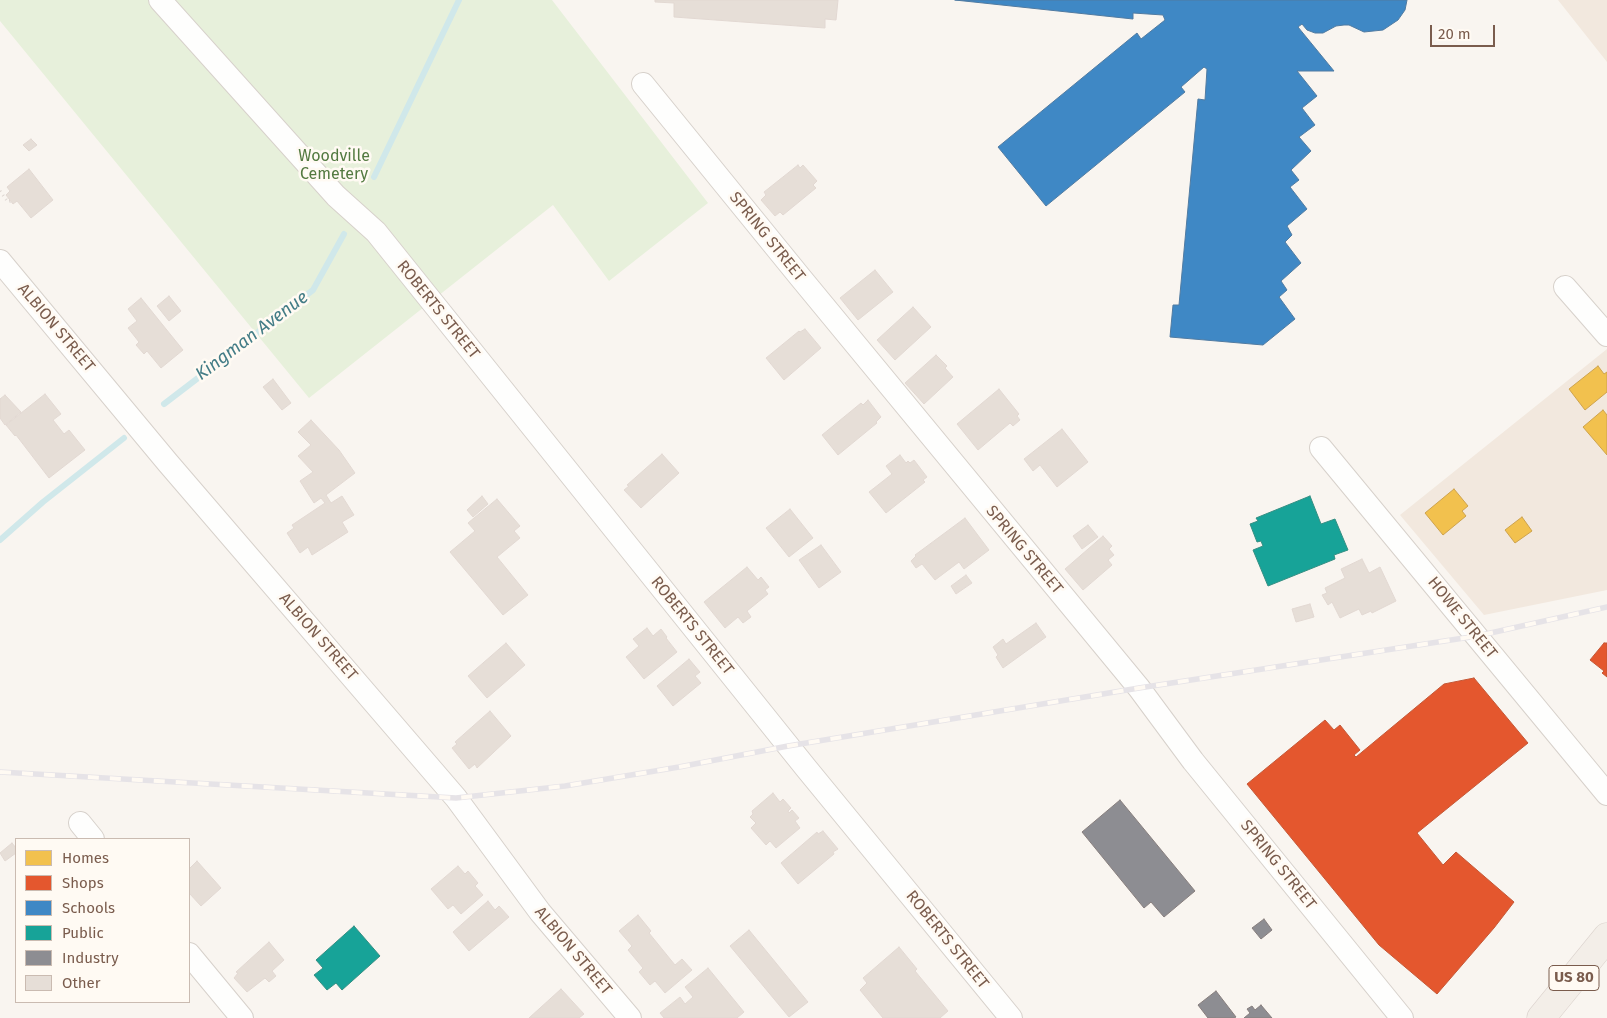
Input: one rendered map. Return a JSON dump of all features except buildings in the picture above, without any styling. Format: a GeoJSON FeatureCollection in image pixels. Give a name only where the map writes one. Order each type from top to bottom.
{"type":"FeatureCollection","features":[{"type":"Feature","properties":{"kind":"main road","name":"US 80"},"geometry":{"type":"LineString","coordinates":[[1541,1018],[1607,937]]}},
{"type":"Feature","properties":{"kind":"street","name":"ROBERTS STREET"},"geometry":{"type":"LineString","coordinates":[[160,0],[336,196],[376,232],[800,761],[1011,1018]]}},
{"type":"Feature","properties":{"kind":"street","name":"SPRING STREET"},"geometry":{"type":"LineString","coordinates":[[643,84],[1139,688],[1193,761],[1402,1018]]}},
{"type":"Feature","properties":{"kind":"street","name":"ALBION STREET"},"geometry":{"type":"LineString","coordinates":[[0,260],[174,470],[456,798],[540,912],[630,1018]]}},
{"type":"Feature","properties":{"kind":"street"},"geometry":{"type":"LineString","coordinates":[[1565,287],[1607,335]]}},
{"type":"Feature","properties":{"kind":"street","name":"HOWE STREET"},"geometry":{"type":"LineString","coordinates":[[1320,448],[1605,792]]}},
{"type":"Feature","properties":{"kind":"street"},"geometry":{"type":"LineString","coordinates":[[190,955],[242,1018]]}},
{"type":"Feature","properties":{"kind":"path"},"geometry":{"type":"LineString","coordinates":[[0,191],[8,202],[11,201]]}},
{"type":"Feature","properties":{"kind":"shaded area"},"geometry":{"type":"Polygon","coordinates":[[[1558,0],[1607,0],[1607,62],[1558,0]]]}},
{"type":"Feature","properties":{"kind":"shaded area"},"geometry":{"type":"Polygon","coordinates":[[[1607,349],[1607,590],[1484,615],[1400,515],[1607,349]]]}},
{"type":"Feature","properties":{"kind":"green space","name":"Woodville Cemetery"},"geometry":{"type":"Polygon","coordinates":[[[0,0],[552,0],[708,203],[609,281],[553,205],[309,398],[0,21],[0,0]]]}},
{"type":"Feature","properties":{"kind":"waterway","name":"Kingman Avenue"},"geometry":{"type":"LineString","coordinates":[[374,177],[459,0]]}},
{"type":"Feature","properties":{"kind":"waterway","name":"Kingman Avenue"},"geometry":{"type":"LineString","coordinates":[[164,404],[313,290],[344,234]]}},
{"type":"Feature","properties":{"kind":"waterway","name":"Kingman Avenue"},"geometry":{"type":"LineString","coordinates":[[0,540],[43,502],[124,438]]}},
{"type":"Feature","properties":{"kind":"railway"},"geometry":{"type":"LineString","coordinates":[[0,772],[456,798],[565,786],[788,746],[1139,688],[1477,636],[1607,607]]}}]}
